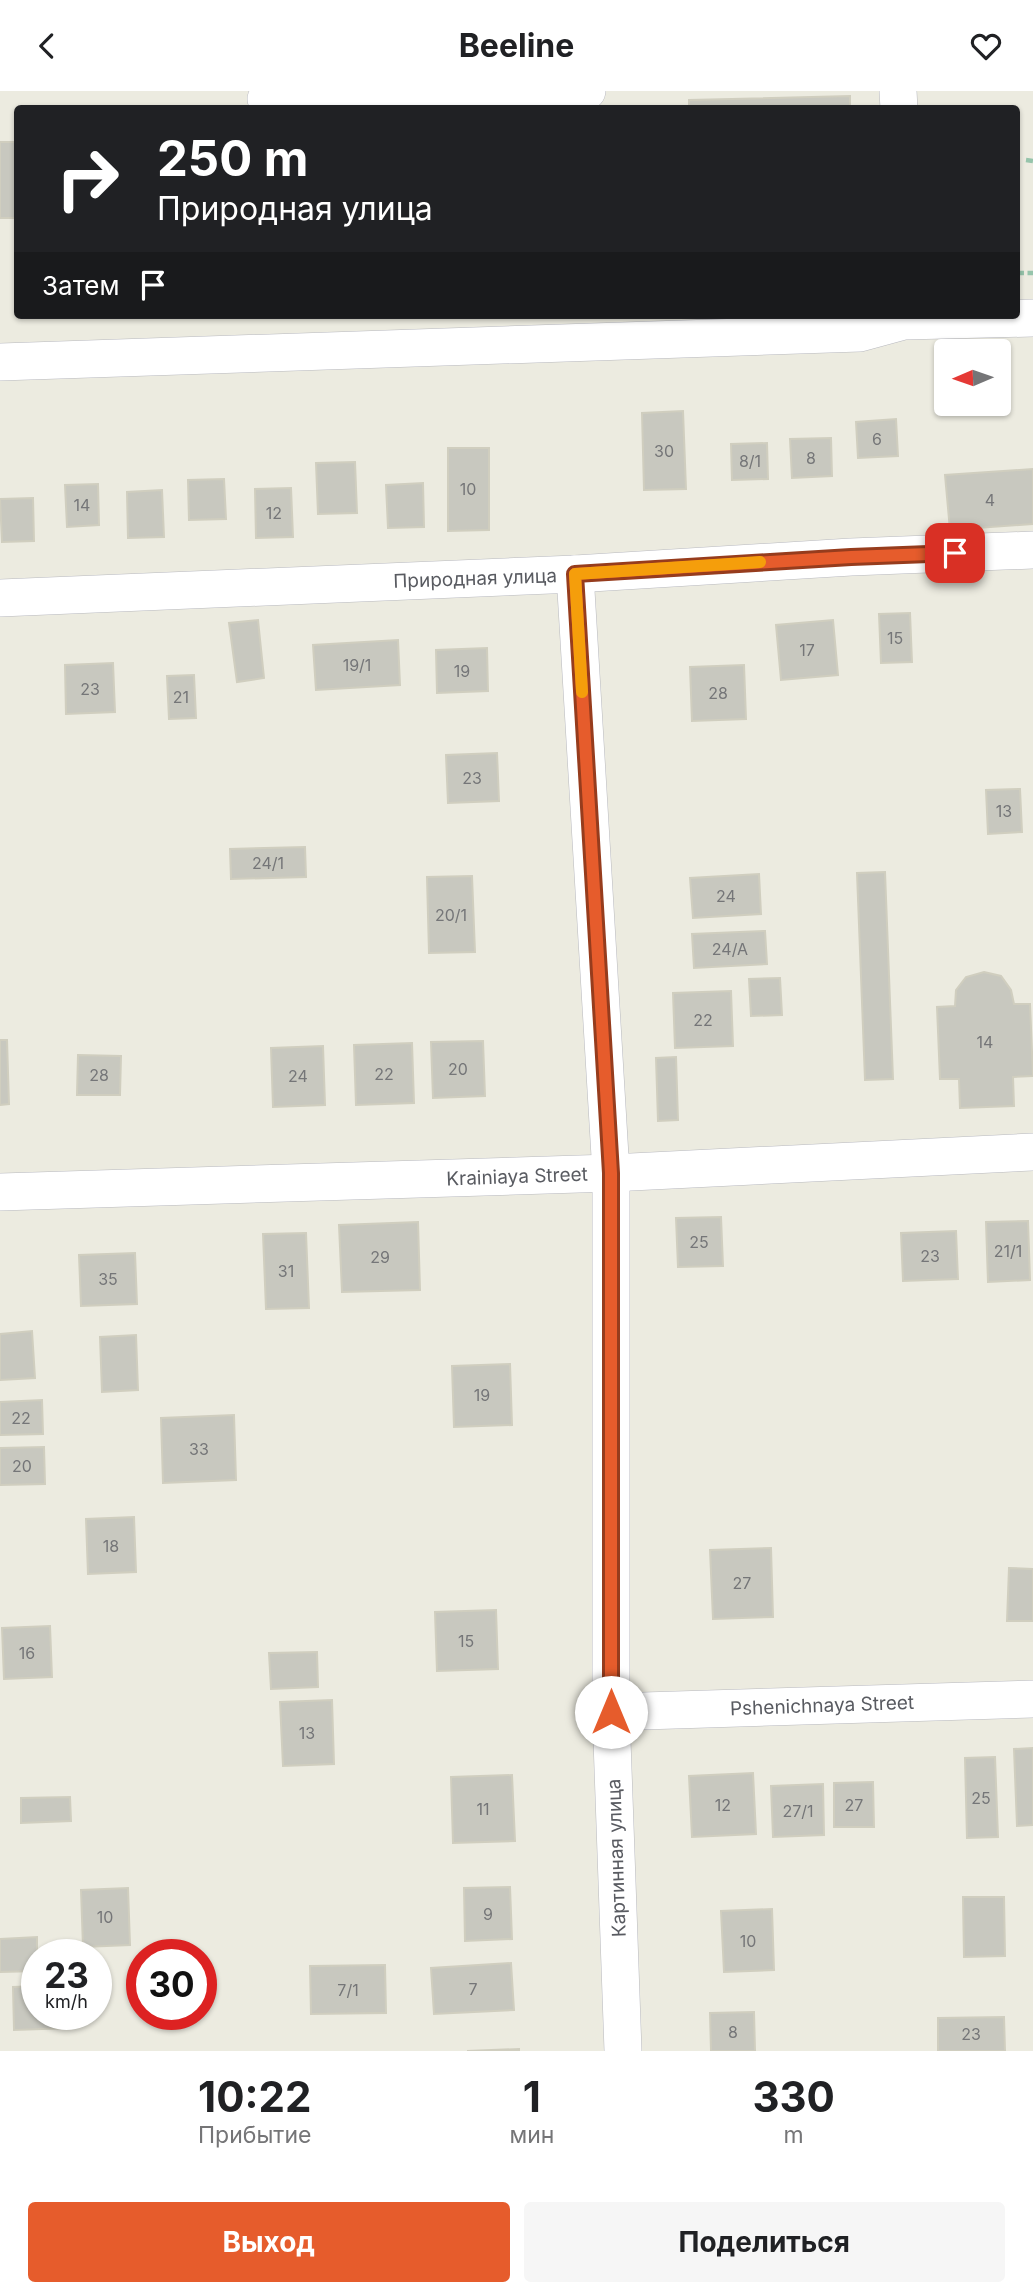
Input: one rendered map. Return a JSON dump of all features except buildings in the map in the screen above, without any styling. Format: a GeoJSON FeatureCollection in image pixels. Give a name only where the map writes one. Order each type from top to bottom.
{"type":"FeatureCollection","features":[{"type":"Feature","properties":{"kind":"street"},"geometry":{"type":"LineString","coordinates":[[266,99],[452,92],[587,91]]}},
{"type":"Feature","properties":{"kind":"street"},"geometry":{"type":"LineString","coordinates":[[0,362],[860,333],[901,319]]}},
{"type":"Feature","properties":{"kind":"street","name":"Природная улица"},"geometry":{"type":"LineString","coordinates":[[0,598],[575,574],[851,557],[1033,550]]}},
{"type":"Feature","properties":{"kind":"street","name":"Картинная улица"},"geometry":{"type":"LineString","coordinates":[[575,574],[611,1173],[611,1712],[623,2051]]}},
{"type":"Feature","properties":{"kind":"street","name":"Krainiaya Street"},"geometry":{"type":"LineString","coordinates":[[0,1192],[611,1173],[1033,1152]]}},
{"type":"Feature","properties":{"kind":"street","name":"Pshenichnaya Street"},"geometry":{"type":"LineString","coordinates":[[611,1712],[1033,1699]]}},
{"type":"Feature","properties":{"kind":"path"},"geometry":{"type":"LineString","coordinates":[[1026,160],[1033,161]]}},
{"type":"Feature","properties":{"kind":"slow traffic"},"geometry":{"type":"LineString","coordinates":[[582,692],[575,574],[760,562]]}},
{"type":"Feature","properties":{"kind":"route"},"geometry":{"type":"LineString","coordinates":[[611,1712],[611,1173],[575,574],[955,553]]}}]}
